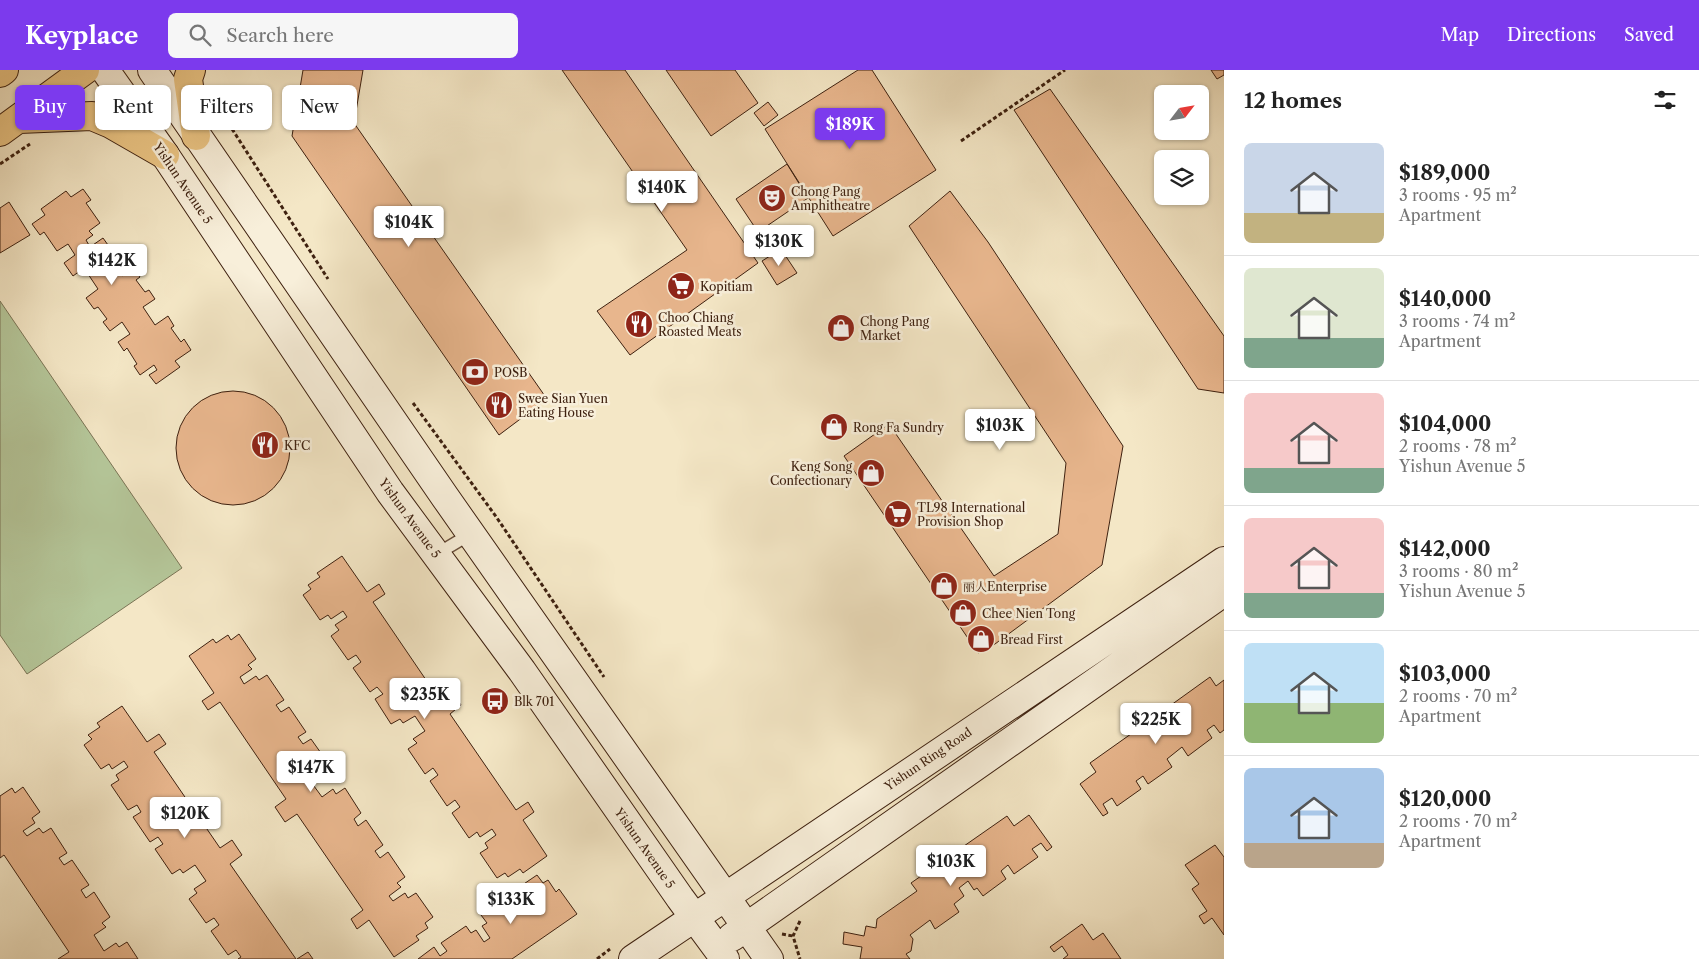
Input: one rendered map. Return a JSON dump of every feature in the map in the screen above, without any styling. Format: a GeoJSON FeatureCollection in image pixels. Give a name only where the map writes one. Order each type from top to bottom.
{"type":"FeatureCollection","features":[{"type":"Feature","properties":{"kind":"main road"},"geometry":{"type":"LineString","coordinates":[[0,73],[4,70]]}},
{"type":"Feature","properties":{"kind":"main road"},"geometry":{"type":"LineString","coordinates":[[9,126],[85,70]]}},
{"type":"Feature","properties":{"kind":"main road","name":"Yishun Avenue 5"},"geometry":{"type":"LineString","coordinates":[[105,70],[165,155],[390,492],[522,671],[694,918],[715,955]]}},
{"type":"Feature","properties":{"kind":"main road"},"geometry":{"type":"LineString","coordinates":[[152,70],[769,959]]}},
{"type":"Feature","properties":{"kind":"main road"},"geometry":{"type":"LineString","coordinates":[[191,70],[188,79],[196,136]]}},
{"type":"Feature","properties":{"kind":"main road"},"geometry":{"type":"LineString","coordinates":[[9,126],[92,116],[111,124],[165,155]]}},
{"type":"Feature","properties":{"kind":"main road","name":"Yishun Ring Road"},"geometry":{"type":"LineString","coordinates":[[715,955],[746,927],[934,778],[1224,561]]}},
{"type":"Feature","properties":{"kind":"main road","name":"Yishun Ring Road"},"geometry":{"type":"LineString","coordinates":[[633,959],[725,897],[934,778],[1224,592]]}},
{"type":"Feature","properties":{"kind":"lane"},"geometry":{"type":"LineString","coordinates":[[437,554],[472,533]]}},
{"type":"Feature","properties":{"kind":"path"},"geometry":{"type":"LineString","coordinates":[[961,141],[1065,70]]}},
{"type":"Feature","properties":{"kind":"path"},"geometry":{"type":"LineString","coordinates":[[233,130],[330,283]]}},
{"type":"Feature","properties":{"kind":"path"},"geometry":{"type":"LineString","coordinates":[[411,400],[497,518],[608,682]]}},
{"type":"Feature","properties":{"kind":"path"},"geometry":{"type":"LineString","coordinates":[[800,920],[793,936],[800,959]]}},
{"type":"Feature","properties":{"kind":"green space"},"geometry":{"type":"Polygon","coordinates":[[[0,301],[182,568],[27,674],[0,635],[0,301]]]}},
{"type":"Feature","properties":{"kind":"building"},"geometry":{"type":"Polygon","coordinates":[[[303,70],[363,70],[357,105],[357,85],[300,85],[303,70]]]}},
{"type":"Feature","properties":{"kind":"building"},"geometry":{"type":"Polygon","coordinates":[[[562,70],[625,70],[758,263],[630,355],[597,311],[687,250],[562,70]]]}},
{"type":"Feature","properties":{"kind":"building"},"geometry":{"type":"Polygon","coordinates":[[[666,70],[735,70],[758,103],[711,136],[666,70]]]}},
{"type":"Feature","properties":{"kind":"building"},"geometry":{"type":"Polygon","coordinates":[[[858,70],[872,70],[936,170],[833,236],[765,129],[858,70]]]}},
{"type":"Feature","properties":{"kind":"building"},"geometry":{"type":"Polygon","coordinates":[[[1211,70],[1224,70],[1224,75],[1217,79],[1211,70]]]}},
{"type":"Feature","properties":{"kind":"building"},"geometry":{"type":"Polygon","coordinates":[[[1050,89],[1224,336],[1224,393],[1198,389],[1014,110],[1050,89]]]}},
{"type":"Feature","properties":{"kind":"building"},"geometry":{"type":"Polygon","coordinates":[[[768,102],[778,115],[764,126],[754,113],[768,102]]]}},
{"type":"Feature","properties":{"kind":"building"},"geometry":{"type":"Polygon","coordinates":[[[357,127],[547,399],[499,435],[292,136],[293,130],[357,130],[357,127]]]}},
{"type":"Feature","properties":{"kind":"building","name":"Chong Pang Amphitheatre"},"geometry":{"type":"Polygon","coordinates":[[[787,164],[808,198],[758,232],[736,199],[787,164]]]}},
{"type":"Feature","properties":{"kind":"building"},"geometry":{"type":"Polygon","coordinates":[[[83,189],[91,200],[86,203],[100,223],[89,231],[93,235],[86,240],[90,247],[103,238],[123,266],[118,270],[122,276],[133,267],[140,277],[136,280],[145,292],[149,290],[155,299],[143,307],[155,325],[168,316],[174,326],[171,328],[181,342],[184,339],[191,350],[175,361],[180,367],[156,384],[149,375],[157,370],[154,365],[140,375],[134,366],[137,364],[127,348],[124,351],[118,342],[130,334],[122,322],[110,331],[103,322],[107,319],[98,307],[94,309],[86,298],[98,289],[84,268],[73,276],[64,263],[75,255],[68,244],[57,251],[44,232],[40,235],[32,224],[45,215],[41,209],[66,191],[71,197],[83,189]]]}},
{"type":"Feature","properties":{"kind":"building"},"geometry":{"type":"Polygon","coordinates":[[[950,191],[988,242],[1123,446],[1102,565],[995,644],[978,653],[844,456],[889,424],[994,576],[1058,534],[1066,463],[909,226],[950,191]]]}},
{"type":"Feature","properties":{"kind":"building"},"geometry":{"type":"Polygon","coordinates":[[[9,202],[30,235],[0,253],[0,208],[9,202]]]}},
{"type":"Feature","properties":{"kind":"building"},"geometry":{"type":"Polygon","coordinates":[[[781,249],[797,273],[777,285],[762,261],[781,249]]]}},
{"type":"Feature","properties":{"kind":"building"},"geometry":{"type":"Polygon","coordinates":[[[233,391],[255,395],[273,408],[286,426],[290,448],[286,470],[273,488],[255,501],[233,505],[211,501],[193,488],[180,470],[176,448],[180,426],[193,408],[211,395],[233,391]]]}},
{"type":"Feature","properties":{"kind":"building"},"geometry":{"type":"Polygon","coordinates":[[[342,556],[367,592],[379,584],[385,594],[373,602],[439,699],[451,690],[461,705],[450,714],[516,810],[528,802],[534,812],[523,820],[547,856],[523,873],[520,869],[508,877],[505,873],[497,878],[480,853],[488,848],[485,843],[496,835],[492,829],[480,837],[477,832],[469,838],[452,813],[460,807],[455,800],[447,806],[430,781],[438,775],[433,768],[425,774],[408,749],[417,743],[413,739],[425,731],[415,716],[403,723],[400,719],[391,724],[375,699],[383,694],[377,687],[370,692],[353,668],[361,662],[356,655],[348,660],[331,636],[339,630],[335,625],[347,617],[343,611],[331,619],[328,615],[320,620],[303,595],[311,589],[308,585],[320,577],[317,573],[342,556]]]}},
{"type":"Feature","properties":{"kind":"building"},"geometry":{"type":"Polygon","coordinates":[[[239,634],[256,659],[248,665],[252,669],[240,677],[244,684],[256,676],[259,680],[267,675],[284,700],[276,705],[281,712],[289,707],[306,732],[298,737],[303,744],[311,739],[328,763],[320,769],[323,774],[311,782],[322,797],[333,789],[336,794],[345,788],[361,813],[354,819],[358,826],[366,820],[383,845],[375,851],[380,858],[388,852],[405,877],[397,883],[401,887],[389,896],[393,901],[405,893],[408,898],[416,893],[433,917],[425,923],[428,928],[416,936],[419,940],[394,957],[369,920],[357,929],[351,919],[363,910],[297,814],[285,822],[275,807],[286,799],[220,702],[208,710],[202,701],[214,693],[189,656],[213,639],[216,643],[228,635],[231,640],[239,634]]]}},
{"type":"Feature","properties":{"kind":"building"},"geometry":{"type":"Polygon","coordinates":[[[1210,677],[1216,686],[1224,680],[1224,730],[1220,733],[1214,725],[1207,730],[1212,738],[1188,756],[1182,747],[1167,759],[1172,767],[1148,784],[1143,776],[1136,781],[1141,789],[1117,806],[1112,798],[1103,804],[1108,813],[1103,816],[1080,784],[1096,772],[1090,763],[1145,724],[1138,715],[1146,709],[1153,718],[1210,677]]]}},
{"type":"Feature","properties":{"kind":"building"},"geometry":{"type":"Polygon","coordinates":[[[122,706],[147,742],[159,734],[166,744],[154,752],[220,848],[232,840],[242,855],[230,864],[296,959],[238,959],[241,957],[236,950],[228,955],[211,931],[219,925],[214,918],[206,923],[189,899],[197,893],[194,889],[206,881],[195,865],[183,873],[180,869],[172,874],[155,849],[163,844],[158,837],[150,842],[133,817],[141,812],[137,805],[128,810],[111,785],[119,780],[116,775],[128,767],[124,761],[112,769],[109,764],[101,769],[84,745],[92,739],[88,735],[100,727],[97,723],[122,706]]]}},
{"type":"Feature","properties":{"kind":"building"},"geometry":{"type":"Polygon","coordinates":[[[23,787],[40,812],[32,818],[35,823],[23,831],[27,836],[39,828],[43,833],[51,828],[67,853],[59,858],[64,865],[72,860],[89,885],[81,890],[86,898],[94,892],[110,917],[102,923],[106,927],[94,935],[104,951],[116,943],[119,947],[127,942],[138,959],[58,959],[69,952],[4,855],[0,858],[0,796],[12,788],[15,793],[23,787]]]}},
{"type":"Feature","properties":{"kind":"building"},"geometry":{"type":"Polygon","coordinates":[[[1029,815],[1052,847],[1047,851],[1041,843],[1032,849],[1038,857],[1014,874],[1008,865],[1001,871],[1006,879],[983,896],[977,888],[974,890],[968,881],[959,888],[964,896],[954,904],[959,912],[935,929],[930,920],[910,935],[913,939],[911,951],[906,954],[910,959],[860,959],[862,947],[843,944],[844,932],[864,936],[866,926],[876,928],[877,919],[917,891],[911,883],[1007,816],[1014,826],[1029,815]]]}},
{"type":"Feature","properties":{"kind":"building"},"geometry":{"type":"Polygon","coordinates":[[[1215,845],[1224,857],[1224,935],[1212,918],[1204,924],[1199,916],[1207,911],[1192,889],[1199,884],[1185,865],[1215,845]]]}},
{"type":"Feature","properties":{"kind":"building"},"geometry":{"type":"Polygon","coordinates":[[[537,875],[543,883],[548,880],[556,892],[559,889],[577,914],[512,959],[418,959],[434,947],[440,956],[447,951],[441,943],[466,926],[471,933],[476,930],[484,942],[490,938],[482,926],[487,923],[481,915],[506,897],[511,905],[518,901],[512,892],[537,875]]]}},
{"type":"Feature","properties":{"kind":"building"},"geometry":{"type":"Polygon","coordinates":[[[1082,924],[1093,940],[1103,933],[1121,959],[1063,959],[1068,955],[1062,946],[1054,952],[1050,947],[1082,924]]]}},
{"type":"Feature","properties":{"kind":"building"},"geometry":{"type":"Polygon","coordinates":[[[308,952],[313,959],[297,959],[308,952]]]}},
{"type":"Feature","properties":{"kind":"place","name":"Chong Pang Amphitheatre"},"geometry":{"type":"Point","coordinates":[772,198]}},
{"type":"Feature","properties":{"kind":"place","name":"Kopitiam"},"geometry":{"type":"Point","coordinates":[681,286]}},
{"type":"Feature","properties":{"kind":"place","name":"Choo Chiang Roasted Meats"},"geometry":{"type":"Point","coordinates":[639,324]}},
{"type":"Feature","properties":{"kind":"place","name":"Chong Pang Market"},"geometry":{"type":"Point","coordinates":[841,328]}},
{"type":"Feature","properties":{"kind":"place","name":"POSB"},"geometry":{"type":"Point","coordinates":[475,372]}},
{"type":"Feature","properties":{"kind":"place","name":"Swee Sian Yuen Eating House"},"geometry":{"type":"Point","coordinates":[499,405]}},
{"type":"Feature","properties":{"kind":"place","name":"Rong Fa Sundry"},"geometry":{"type":"Point","coordinates":[834,427]}},
{"type":"Feature","properties":{"kind":"place","name":"KFC"},"geometry":{"type":"Point","coordinates":[265,445]}},
{"type":"Feature","properties":{"kind":"place","name":"Keng Song Confectionary"},"geometry":{"type":"Point","coordinates":[871,473]}},
{"type":"Feature","properties":{"kind":"place","name":"TL98 International Provision Shop"},"geometry":{"type":"Point","coordinates":[898,514]}},
{"type":"Feature","properties":{"kind":"place","name":"丽人Enterprise"},"geometry":{"type":"Point","coordinates":[944,586]}},
{"type":"Feature","properties":{"kind":"place","name":"Chee Nien Tong"},"geometry":{"type":"Point","coordinates":[963,613]}},
{"type":"Feature","properties":{"kind":"place","name":"Bread First"},"geometry":{"type":"Point","coordinates":[981,639]}},
{"type":"Feature","properties":{"kind":"place","name":"Blk 701"},"geometry":{"type":"Point","coordinates":[495,701]}}]}
